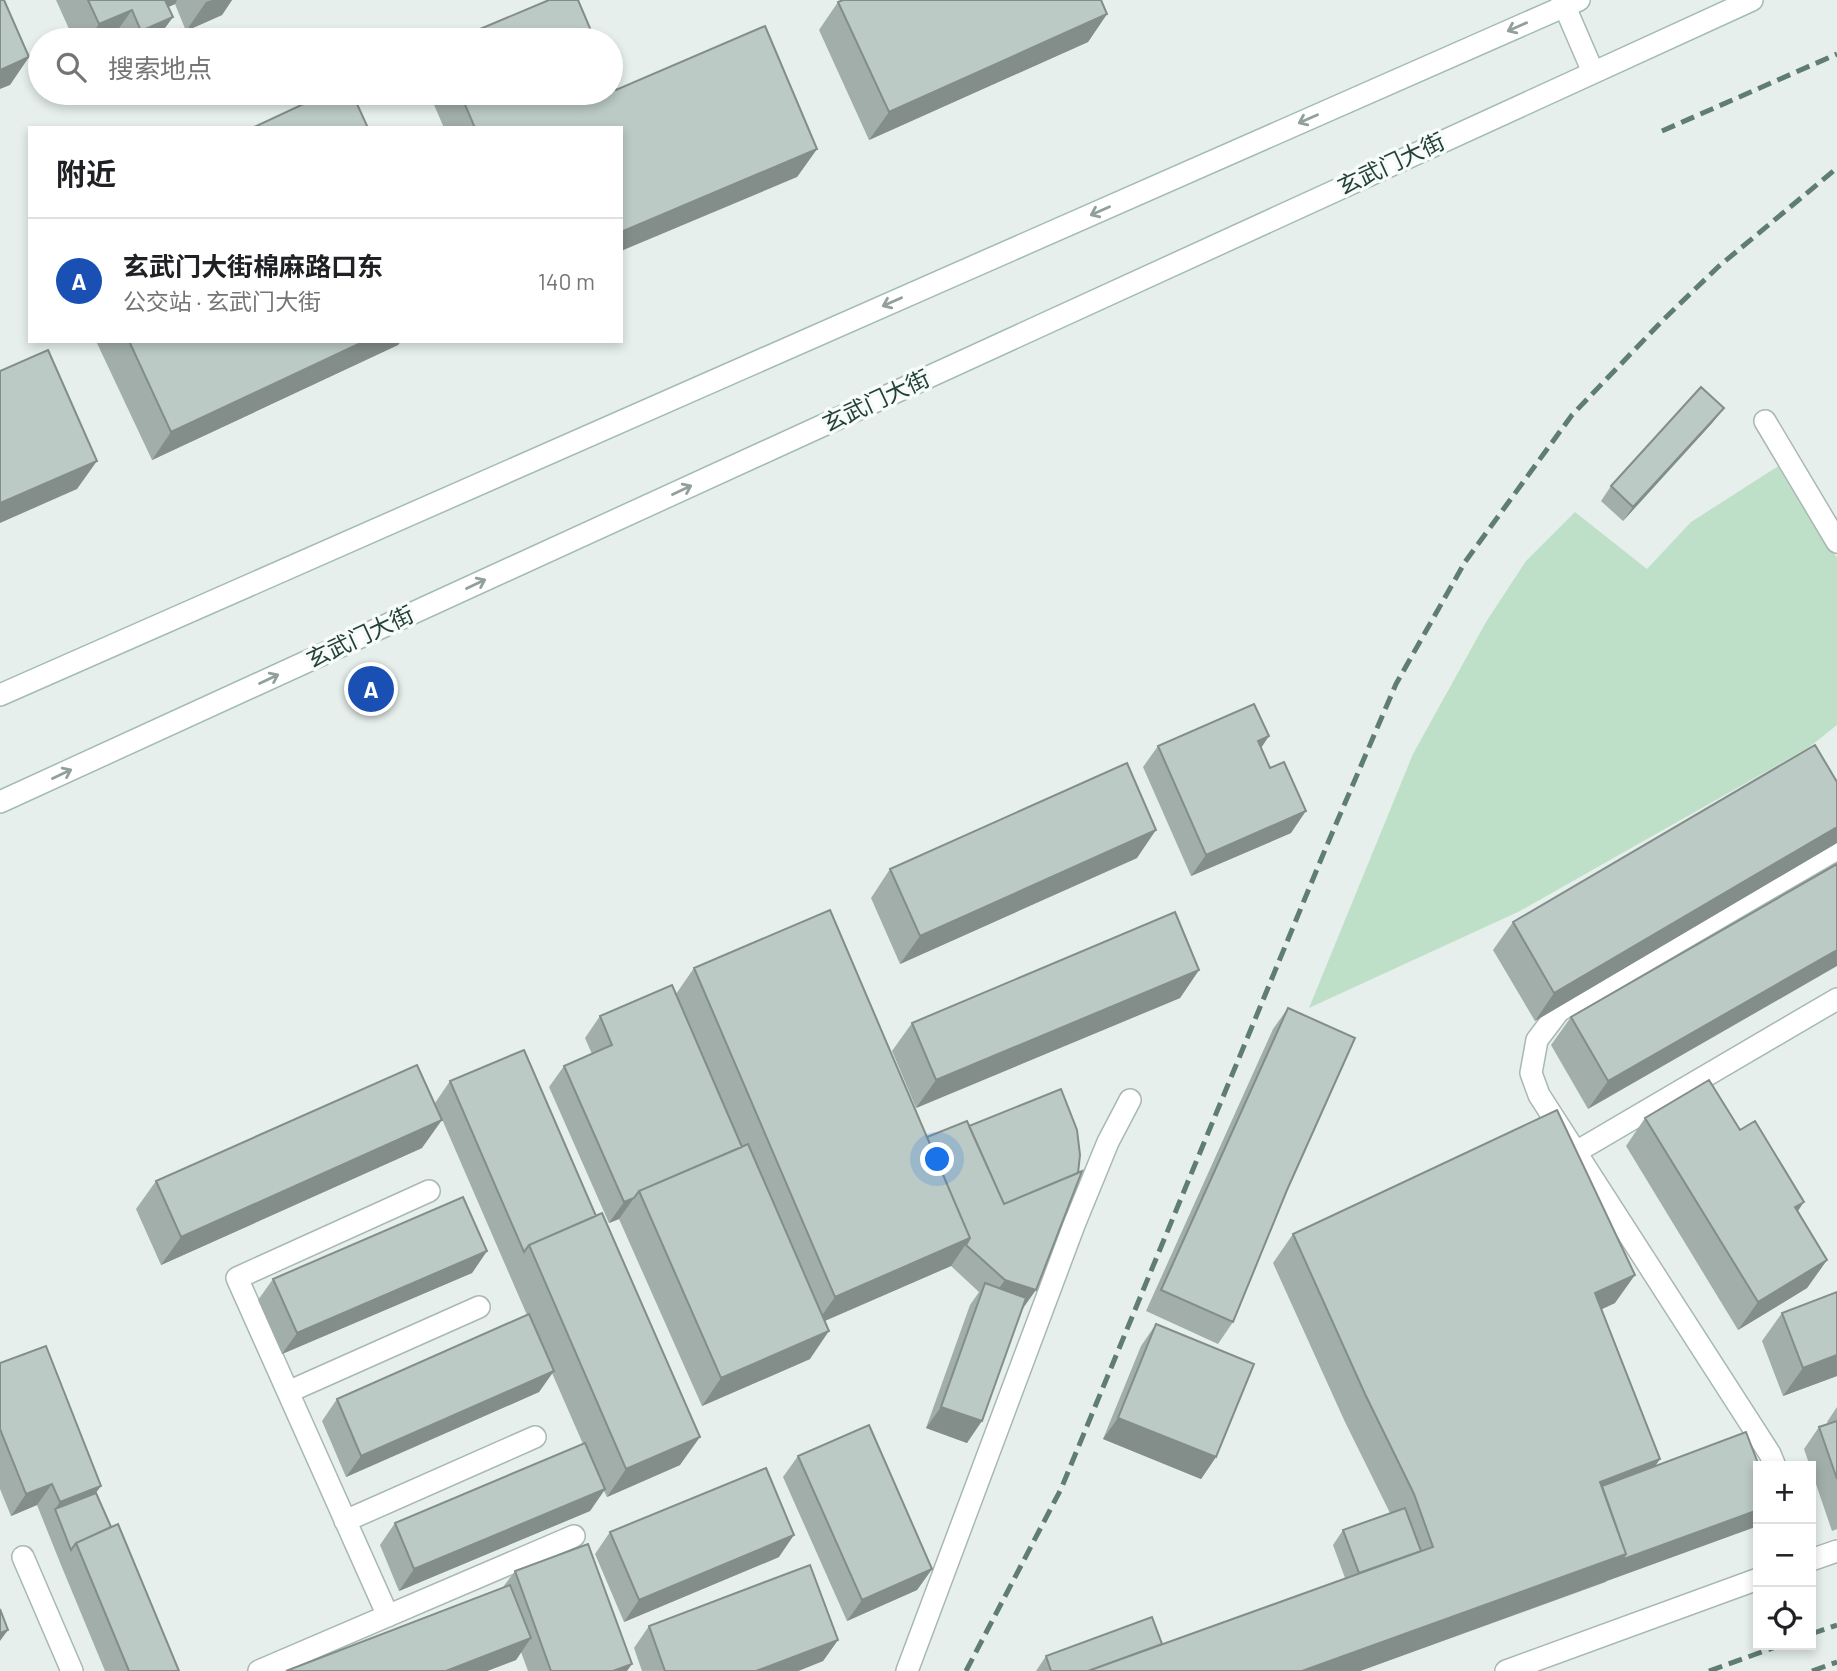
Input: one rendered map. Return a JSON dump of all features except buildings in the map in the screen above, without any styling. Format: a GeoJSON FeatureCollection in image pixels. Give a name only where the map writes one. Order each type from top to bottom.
{"type":"FeatureCollection","features":[{"type":"Feature","properties":{"kind":"main road","name":"玄武门大街"},"geometry":{"type":"LineString","coordinates":[[0,803],[1752,0]]}},
{"type":"Feature","properties":{"kind":"main road"},"geometry":{"type":"LineString","coordinates":[[0,695],[1569,2],[1593,72]]}},
{"type":"Feature","properties":{"kind":"main road"},"geometry":{"type":"LineString","coordinates":[[1765,421],[1837,542]]}},
{"type":"Feature","properties":{"kind":"main road"},"geometry":{"type":"LineString","coordinates":[[1773,1461],[1539,1095],[1531,1073],[1538,1040],[1559,1011],[1837,849]]}},
{"type":"Feature","properties":{"kind":"main road"},"geometry":{"type":"LineString","coordinates":[[1576,1152],[1837,999]]}},
{"type":"Feature","properties":{"kind":"main road"},"geometry":{"type":"LineString","coordinates":[[907,1671],[1074,1225],[1108,1142],[1130,1100]]}},
{"type":"Feature","properties":{"kind":"main road"},"geometry":{"type":"LineString","coordinates":[[388,1616],[237,1278],[429,1191]]}},
{"type":"Feature","properties":{"kind":"main road"},"geometry":{"type":"LineString","coordinates":[[288,1392],[479,1307]]}},
{"type":"Feature","properties":{"kind":"main road"},"geometry":{"type":"LineString","coordinates":[[345,1521],[535,1437]]}},
{"type":"Feature","properties":{"kind":"main road"},"geometry":{"type":"LineString","coordinates":[[259,1671],[574,1536]]}},
{"type":"Feature","properties":{"kind":"main road"},"geometry":{"type":"LineString","coordinates":[[1816,1557],[1837,1551]]}},
{"type":"Feature","properties":{"kind":"main road"},"geometry":{"type":"LineString","coordinates":[[23,1558],[72,1671]]}},
{"type":"Feature","properties":{"kind":"main road"},"geometry":{"type":"LineString","coordinates":[[1506,1671],[1753,1581]]}},
{"type":"Feature","properties":{"kind":"green space"},"geometry":{"type":"Polygon","coordinates":[[[1783,463],[1837,558],[1837,725],[1808,748],[1520,911],[1309,1008],[1413,754],[1486,622],[1526,561],[1575,512],[1647,569],[1691,522],[1783,463]]]}},
{"type":"Feature","properties":{"kind":"railway"},"geometry":{"type":"LineString","coordinates":[[1662,131],[1837,54]]}},
{"type":"Feature","properties":{"kind":"railway"},"geometry":{"type":"LineString","coordinates":[[966,1671],[1061,1489],[1396,684],[1465,562],[1572,415],[1718,267],[1837,168]]}},
{"type":"Feature","properties":{"kind":"railway"},"geometry":{"type":"LineString","coordinates":[[1816,1632],[1837,1625]]}},
{"type":"Feature","properties":{"kind":"railway"},"geometry":{"type":"LineString","coordinates":[[1709,1671],[1767,1650]]}},
{"type":"Feature","properties":{"kind":"railway"},"geometry":{"type":"LineString","coordinates":[[1812,1671],[1837,1662]]}},
{"type":"Feature","properties":{"kind":"place","name":"玄武门大街棉麻路口东"},"geometry":{"type":"Point","coordinates":[371,689]}}]}
